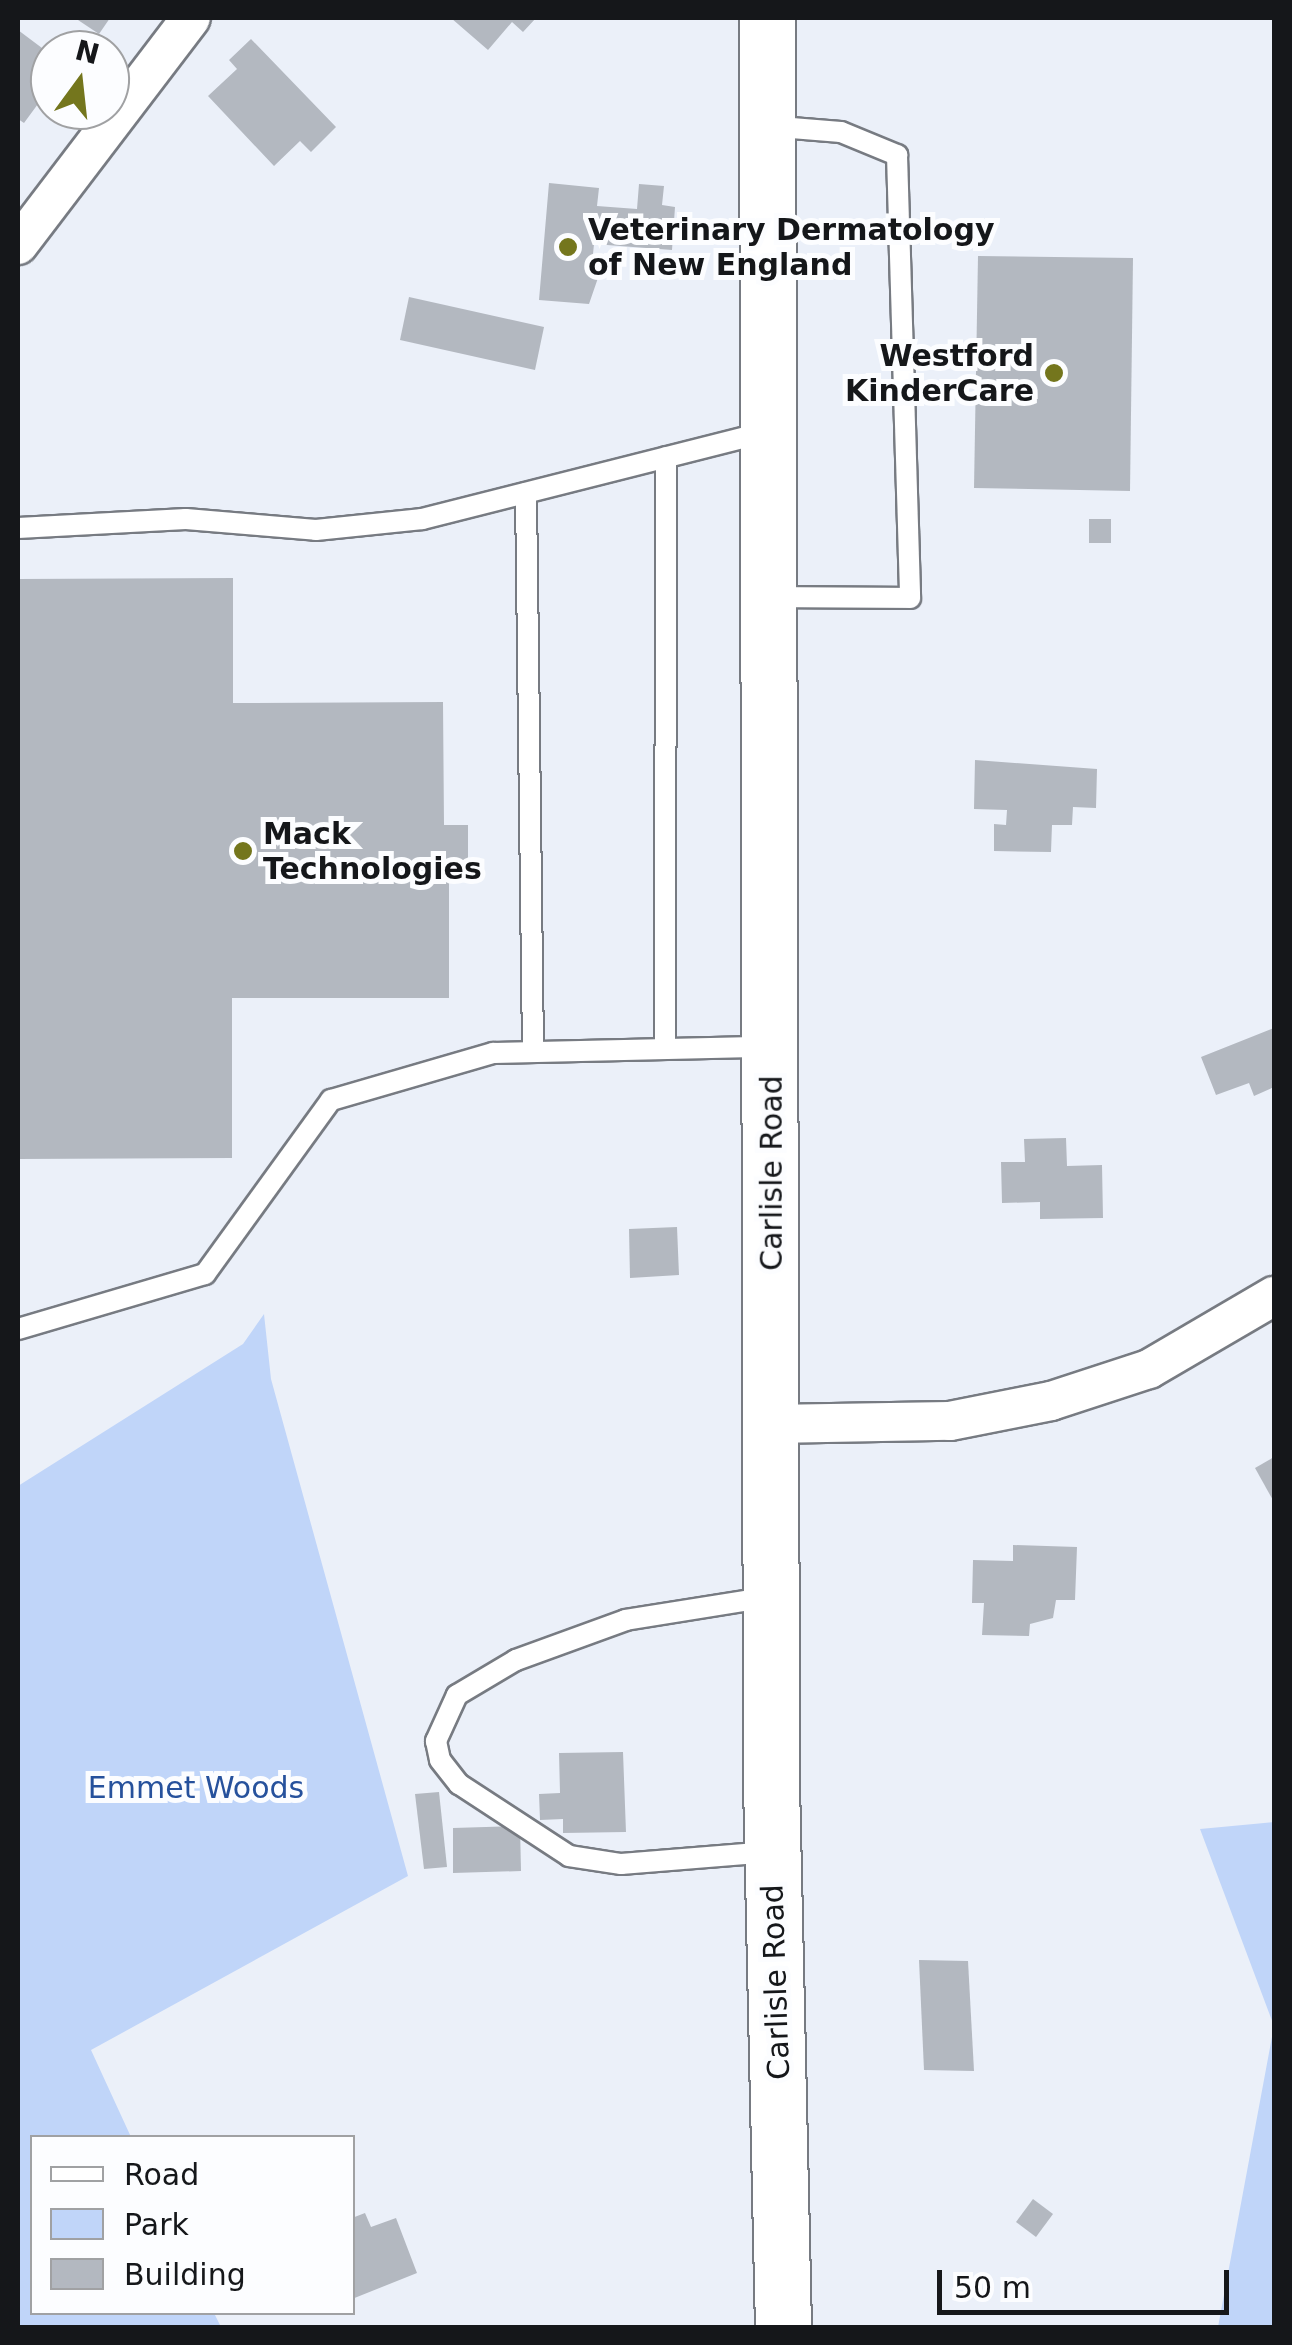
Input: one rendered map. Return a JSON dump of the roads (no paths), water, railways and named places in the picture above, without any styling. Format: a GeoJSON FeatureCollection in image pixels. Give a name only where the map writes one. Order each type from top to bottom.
{"type":"FeatureCollection","features":[{"type":"Feature","properties":{"kind":"main road","name":"Carlisle Road"},"geometry":{"type":"LineString","coordinates":[[767,18],[765,432],[773,1047],[772,1852],[783,2328]]}},
{"type":"Feature","properties":{"kind":"street"},"geometry":{"type":"LineString","coordinates":[[18,245],[191,18]]}},
{"type":"Feature","properties":{"kind":"street"},"geometry":{"type":"LineString","coordinates":[[771,1424],[950,1420],[1052,1401],[1149,1369],[1274,1296]]}},
{"type":"Feature","properties":{"kind":"lane"},"geometry":{"type":"LineString","coordinates":[[765,126],[841,132],[897,155],[910,598],[770,597]]}},
{"type":"Feature","properties":{"kind":"lane"},"geometry":{"type":"LineString","coordinates":[[18,528],[186,519],[316,530],[422,518],[765,432]]}},
{"type":"Feature","properties":{"kind":"lane"},"geometry":{"type":"LineString","coordinates":[[665,1049],[666,458]]}},
{"type":"Feature","properties":{"kind":"lane"},"geometry":{"type":"LineString","coordinates":[[526,492],[533,1052]]}},
{"type":"Feature","properties":{"kind":"lane"},"geometry":{"type":"LineString","coordinates":[[18,1329],[205,1274],[331,1100],[493,1053],[773,1047]]}},
{"type":"Feature","properties":{"kind":"lane"},"geometry":{"type":"LineString","coordinates":[[771,1597],[626,1620],[516,1660],[457,1695],[436,1741],[440,1760],[459,1784],[569,1856],[622,1864],[772,1852]]}},
{"type":"Feature","properties":{"kind":"place","name":"Veterinary Dermatology of New England"},"geometry":{"type":"Point","coordinates":[568,247]}},
{"type":"Feature","properties":{"kind":"place","name":"Westford KinderCare"},"geometry":{"type":"Point","coordinates":[1054,373]}},
{"type":"Feature","properties":{"kind":"place","name":"Mack Technologies"},"geometry":{"type":"Point","coordinates":[243,851]}},
{"type":"Feature","properties":{"kind":"park label","name":"Emmet Woods"},"geometry":{"type":"Point","coordinates":[196,1788]}}]}
